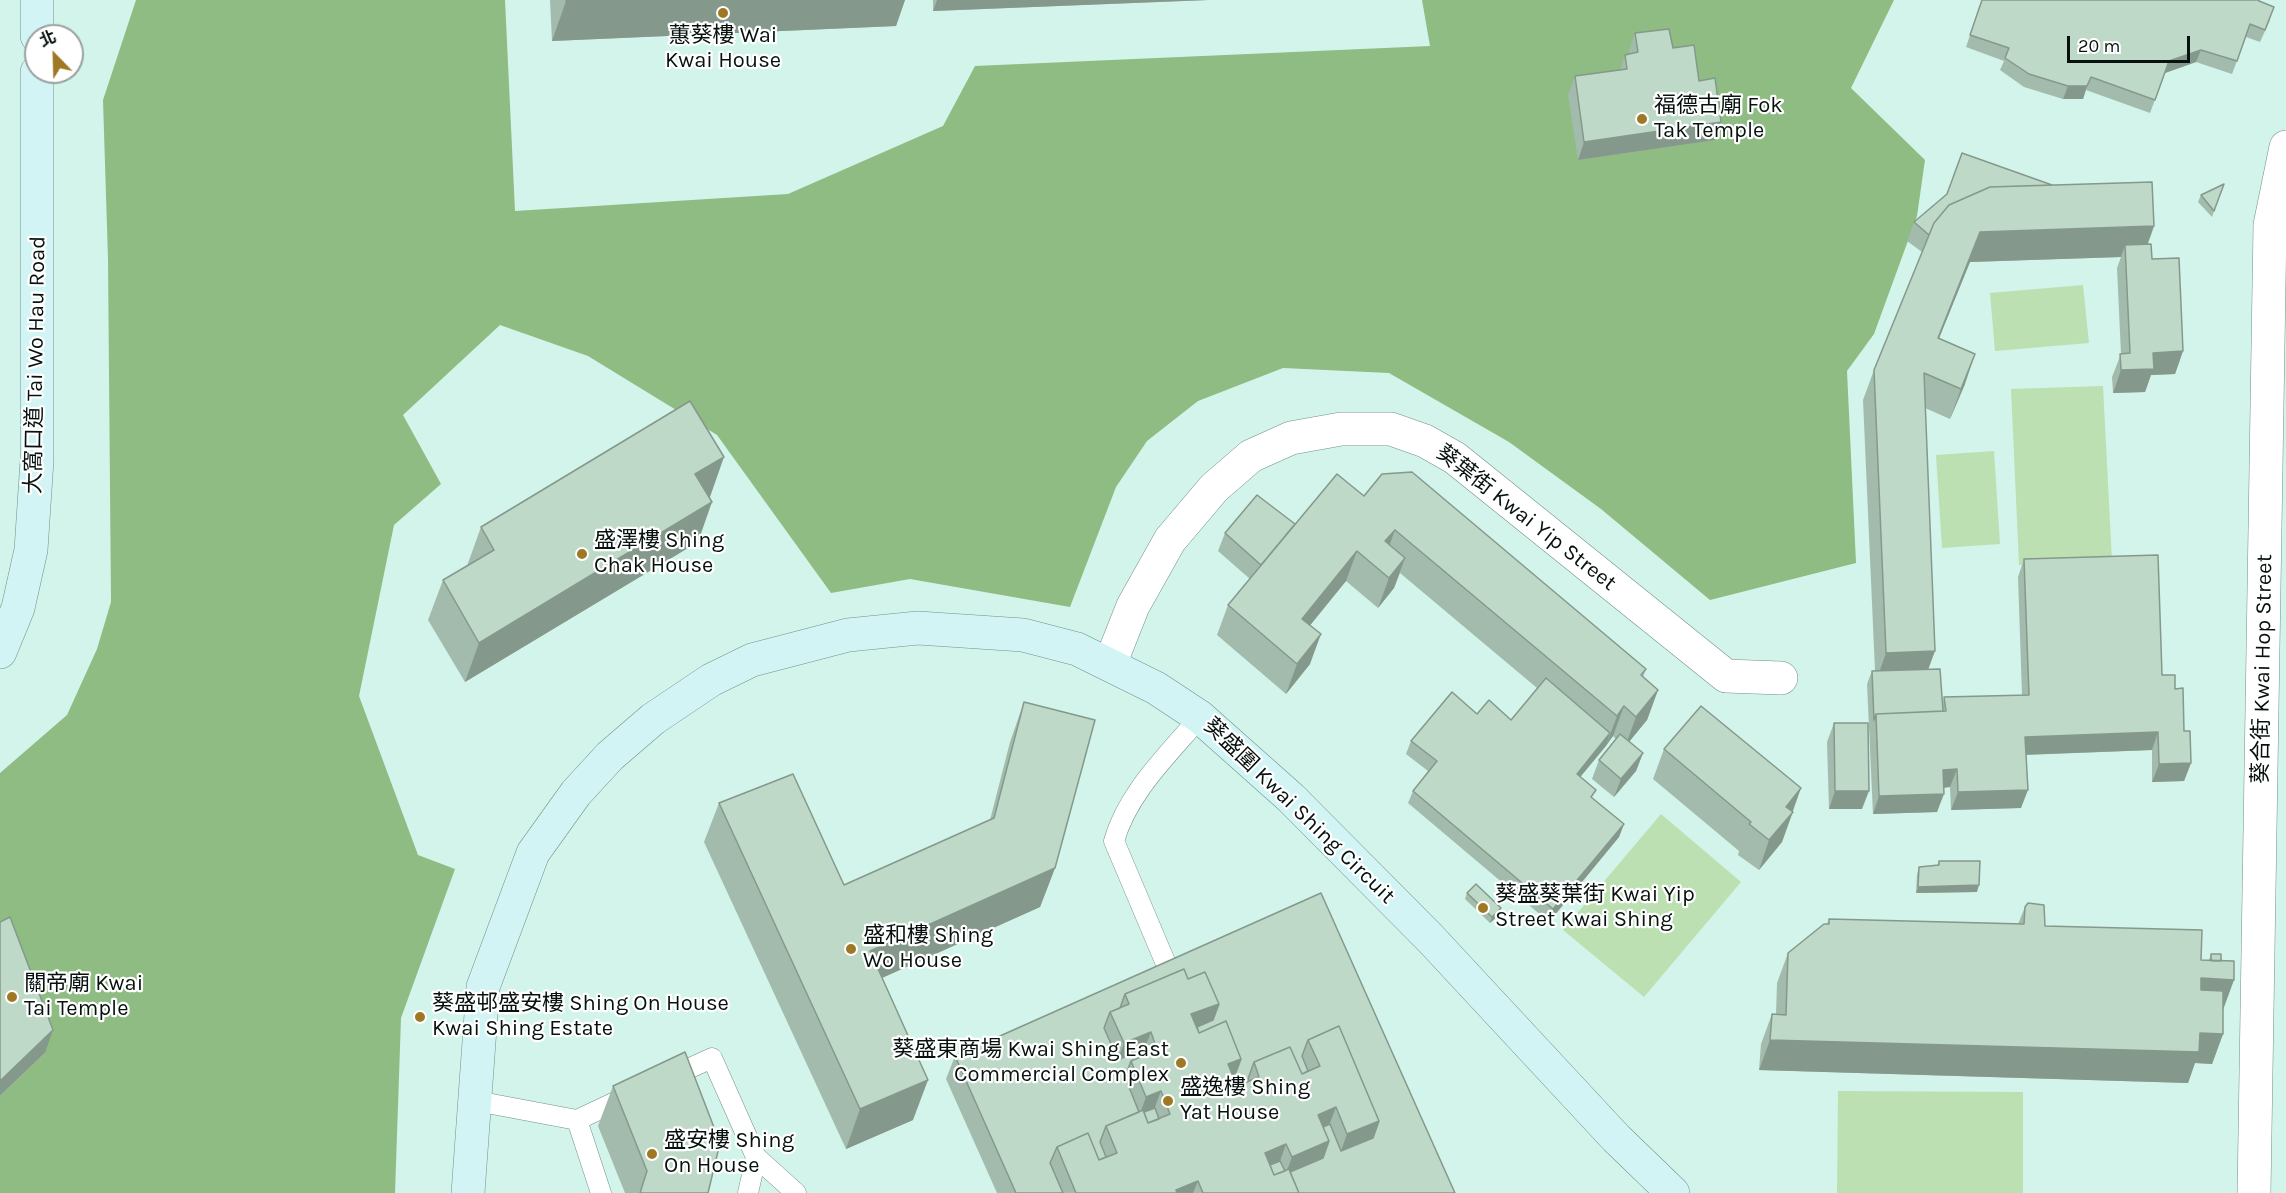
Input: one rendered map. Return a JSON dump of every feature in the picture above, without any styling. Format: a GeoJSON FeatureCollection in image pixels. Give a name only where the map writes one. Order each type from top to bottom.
{"type":"FeatureCollection","features":[{"type":"Feature","properties":{"kind":"street"},"geometry":{"type":"LineString","coordinates":[[37,0],[37,24]]}},
{"type":"Feature","properties":{"kind":"street","name":"大窩口道 Tai Wo Hau Road"},"geometry":{"type":"LineString","coordinates":[[0,652],[18,608],[31,550],[37,460],[37,84]]}},
{"type":"Feature","properties":{"kind":"street","name":"葵合街 Kwai Hop Street"},"geometry":{"type":"LineString","coordinates":[[2254,1193],[2270,225],[2280,164],[2286,147]]}},
{"type":"Feature","properties":{"kind":"street","name":"葵葉街 Kwai Yip Street"},"geometry":{"type":"LineString","coordinates":[[1110,664],[1133,606],[1170,540],[1214,488],[1251,456],[1291,438],[1341,429],[1391,429],[1425,441],[1455,458],[1726,676],[1781,678]]}},
{"type":"Feature","properties":{"kind":"street","name":"葵盛圍 Kwai Shing Circuit"},"geometry":{"type":"LineString","coordinates":[[468,1193],[483,987],[533,853],[583,786],[610,756],[654,719],[711,680],[752,660],[806,643],[885,630],[950,629],[1023,635],[1077,649],[1156,688],[1200,717],[1291,798],[1422,929],[1616,1138],[1673,1193]]}},
{"type":"Feature","properties":{"kind":"lane"},"geometry":{"type":"LineString","coordinates":[[1172,978],[1128,880],[1114,841],[1119,823],[1148,778],[1200,717]]}},
{"type":"Feature","properties":{"kind":"lane"},"geometry":{"type":"LineString","coordinates":[[476,1101],[577,1120],[712,1058],[756,1157],[796,1193]]}},
{"type":"Feature","properties":{"kind":"lane"},"geometry":{"type":"LineString","coordinates":[[577,1120],[601,1193]]}},
{"type":"Feature","properties":{"kind":"lane"},"geometry":{"type":"LineString","coordinates":[[748,1193],[756,1157]]}},
{"type":"Feature","properties":{"kind":"green space"},"geometry":{"type":"Polygon","coordinates":[[[136,0],[505,0],[515,211],[788,194],[943,126],[975,66],[1430,46],[1422,0],[1894,0],[1851,88],[1925,160],[1917,216],[1874,334],[1847,371],[1856,563],[1710,600],[1601,509],[1509,442],[1389,373],[1283,368],[1198,401],[1147,441],[1116,487],[1070,607],[910,579],[831,593],[717,435],[588,356],[500,325],[403,415],[441,484],[394,525],[359,696],[418,855],[455,869],[401,1018],[395,1193],[0,1193],[0,1096],[45,1053],[0,941],[0,773],[67,715],[97,649],[111,602],[108,259],[103,100],[136,0]]]}},
{"type":"Feature","properties":{"kind":"green space"},"geometry":{"type":"Polygon","coordinates":[[[2083,285],[2089,343],[1995,351],[1990,293],[2083,285]]]}},
{"type":"Feature","properties":{"kind":"green space"},"geometry":{"type":"Polygon","coordinates":[[[2103,386],[2112,561],[2019,565],[2011,389],[2103,386]]]}},
{"type":"Feature","properties":{"kind":"green space"},"geometry":{"type":"Polygon","coordinates":[[[1994,451],[2000,544],[1942,548],[1936,455],[1994,451]]]}},
{"type":"Feature","properties":{"kind":"green space"},"geometry":{"type":"Polygon","coordinates":[[[1661,814],[1741,882],[1644,997],[1563,930],[1661,814]]]}},
{"type":"Feature","properties":{"kind":"green space"},"geometry":{"type":"Polygon","coordinates":[[[1838,1091],[2023,1092],[2023,1193],[1837,1193],[1838,1091]]]}},
{"type":"Feature","properties":{"kind":"building"},"geometry":{"type":"Polygon","coordinates":[[[1982,0],[2259,0],[2274,7],[2265,30],[2250,24],[2237,61],[2201,50],[2169,61],[2155,100],[2091,77],[2087,86],[2068,86],[2029,74],[2005,58],[2009,48],[1970,35],[1982,0]]]}},
{"type":"Feature","properties":{"kind":"building","name":"福德古廟 Fok Tak Temple"},"geometry":{"type":"Polygon","coordinates":[[[1669,29],[1673,48],[1694,45],[1699,81],[1715,78],[1721,122],[1584,142],[1575,76],[1627,69],[1625,55],[1638,52],[1635,33],[1669,29]]]}},
{"type":"Feature","properties":{"kind":"building"},"geometry":{"type":"Polygon","coordinates":[[[1962,153],[2052,185],[1990,187],[1949,205],[1934,223],[1929,235],[1914,222],[1947,194],[1962,153]]]}},
{"type":"Feature","properties":{"kind":"building"},"geometry":{"type":"Polygon","coordinates":[[[2152,182],[2154,226],[1980,232],[1938,338],[1975,354],[1961,389],[1924,373],[1935,651],[1886,653],[1874,370],[1934,223],[1949,205],[1990,187],[2152,182]]]}},
{"type":"Feature","properties":{"kind":"building"},"geometry":{"type":"Polygon","coordinates":[[[2224,184],[2214,211],[2201,195],[2224,184]]]}},
{"type":"Feature","properties":{"kind":"building"},"geometry":{"type":"Polygon","coordinates":[[[2151,244],[2152,259],[2179,258],[2183,351],[2153,353],[2154,369],[2121,370],[2120,354],[2130,353],[2125,245],[2151,244]]]}},
{"type":"Feature","properties":{"kind":"building","name":"盛澤樓 Shing Chak House"},"geometry":{"type":"Polygon","coordinates":[[[690,401],[724,457],[695,474],[712,502],[479,643],[443,580],[494,550],[481,527],[690,401]]]}},
{"type":"Feature","properties":{"kind":"building"},"geometry":{"type":"Polygon","coordinates":[[[1412,472],[1646,669],[1641,675],[1658,690],[1636,717],[1624,706],[1617,716],[1395,530],[1385,541],[1405,558],[1389,578],[1357,551],[1302,619],[1321,634],[1297,664],[1228,605],[1337,474],[1364,496],[1382,474],[1412,472]]]}},
{"type":"Feature","properties":{"kind":"building"},"geometry":{"type":"Polygon","coordinates":[[[1257,495],[1295,524],[1261,565],[1225,533],[1257,495]]]}},
{"type":"Feature","properties":{"kind":"building"},"geometry":{"type":"Polygon","coordinates":[[[2158,555],[2162,675],[2175,675],[2175,689],[2183,688],[2184,731],[2190,731],[2191,763],[2159,764],[2158,732],[2025,737],[2028,790],[1958,792],[1957,769],[1943,770],[1944,794],[1879,796],[1876,714],[1946,711],[1944,697],[2029,695],[2024,559],[2158,555]]]}},
{"type":"Feature","properties":{"kind":"building"},"geometry":{"type":"Polygon","coordinates":[[[1940,669],[1943,711],[1876,714],[1874,720],[1872,671],[1940,669]]]}},
{"type":"Feature","properties":{"kind":"building"},"geometry":{"type":"Polygon","coordinates":[[[1546,678],[1610,733],[1577,774],[1596,790],[1591,797],[1624,824],[1553,909],[1413,791],[1437,761],[1411,741],[1452,692],[1477,714],[1489,700],[1511,720],[1546,678]]]}},
{"type":"Feature","properties":{"kind":"building","name":"盛和樓 Shing Wo House"},"geometry":{"type":"Polygon","coordinates":[[[1024,702],[1095,720],[1055,868],[870,951],[928,1080],[860,1109],[719,803],[793,774],[844,885],[994,818],[1024,702]]]}},
{"type":"Feature","properties":{"kind":"building"},"geometry":{"type":"Polygon","coordinates":[[[1701,706],[1801,788],[1786,807],[1793,812],[1769,840],[1749,824],[1751,822],[1664,749],[1701,706]]]}},
{"type":"Feature","properties":{"kind":"building"},"geometry":{"type":"Polygon","coordinates":[[[1834,723],[1868,723],[1869,791],[1835,791],[1834,723]]]}},
{"type":"Feature","properties":{"kind":"building"},"geometry":{"type":"Polygon","coordinates":[[[1620,734],[1643,753],[1621,779],[1599,760],[1620,734]]]}},
{"type":"Feature","properties":{"kind":"building"},"geometry":{"type":"Polygon","coordinates":[[[1939,861],[1980,861],[1979,885],[1918,887],[1919,867],[1939,865],[1939,861]]]}},
{"type":"Feature","properties":{"kind":"building"},"geometry":{"type":"Polygon","coordinates":[[[1476,884],[1501,908],[1492,917],[1467,893],[1476,884]]]}},
{"type":"Feature","properties":{"kind":"building"},"geometry":{"type":"Polygon","coordinates":[[[1321,893],[1455,1193],[1299,1193],[1290,1172],[1323,1158],[1329,1141],[1323,1127],[1330,1124],[1341,1151],[1373,1138],[1379,1121],[1339,1026],[1308,1040],[1302,1056],[1308,1071],[1302,1074],[1290,1047],[1254,1062],[1249,1081],[1237,1086],[1233,1076],[1241,1059],[1226,1021],[1199,1033],[1197,1027],[1213,1020],[1219,1004],[1205,972],[1188,979],[1184,969],[1125,994],[1120,1008],[1110,1012],[1104,1028],[1118,1060],[1144,1048],[1147,1054],[1131,1061],[1125,1077],[1139,1112],[1106,1126],[1100,1142],[1106,1157],[1099,1160],[1088,1133],[1057,1147],[1050,1163],[1063,1193],[1016,1193],[955,1056],[1321,893]]]}},
{"type":"Feature","properties":{"kind":"building"},"geometry":{"type":"Polygon","coordinates":[[[2028,903],[2044,905],[2045,926],[2202,930],[2201,960],[2234,961],[2234,980],[2201,978],[2201,990],[2223,991],[2223,1034],[2200,1033],[2199,1052],[1770,1040],[1772,1014],[1786,1015],[1788,953],[1824,924],[1829,924],[1829,919],[2024,924],[2025,907],[2028,903]]]}},
{"type":"Feature","properties":{"kind":"building"},"geometry":{"type":"Polygon","coordinates":[[[10,917],[53,1030],[0,1081],[0,922],[10,917]]]}},
{"type":"Feature","properties":{"kind":"building"},"geometry":{"type":"Polygon","coordinates":[[[2211,954],[2221,954],[2221,961],[2211,961],[2211,954]]]}},
{"type":"Feature","properties":{"kind":"building","name":"盛逸樓 Shing Yat House"},"geometry":{"type":"Polygon","coordinates":[[[1184,969],[1188,979],[1205,972],[1219,1004],[1191,1014],[1199,1033],[1226,1021],[1241,1059],[1228,1064],[1237,1086],[1259,1077],[1254,1062],[1290,1047],[1302,1074],[1320,1066],[1308,1040],[1339,1026],[1379,1121],[1347,1134],[1336,1107],[1318,1115],[1329,1141],[1292,1157],[1286,1144],[1265,1153],[1274,1175],[1289,1169],[1299,1193],[1203,1193],[1198,1181],[1176,1190],[1177,1193],[1076,1193],[1057,1147],[1088,1133],[1099,1160],[1117,1153],[1106,1126],[1143,1110],[1148,1123],[1170,1114],[1161,1091],[1146,1097],[1131,1061],[1157,1050],[1151,1032],[1124,1043],[1110,1012],[1129,1004],[1125,994],[1184,969]]]}},
{"type":"Feature","properties":{"kind":"building"},"geometry":{"type":"Polygon","coordinates":[[[685,1052],[720,1143],[708,1193],[640,1193],[647,1171],[613,1086],[685,1052]]]}},
{"type":"Feature","properties":{"kind":"building"},"geometry":{"type":"Polygon","coordinates":[[[1155,1108],[1159,1119],[1148,1123],[1144,1112],[1155,1108]]]}},
{"type":"Feature","properties":{"kind":"building"},"geometry":{"type":"Polygon","coordinates":[[[1280,1161],[1285,1171],[1274,1175],[1270,1165],[1280,1161]]]}},
{"type":"Feature","properties":{"kind":"place","name":"蕙葵樓 Wai Kwai House"},"geometry":{"type":"Point","coordinates":[723,13]}},
{"type":"Feature","properties":{"kind":"place","name":"福德古廟 Fok Tak Temple"},"geometry":{"type":"Point","coordinates":[1642,119]}},
{"type":"Feature","properties":{"kind":"place","name":"盛澤樓 Shing Chak House"},"geometry":{"type":"Point","coordinates":[582,554]}},
{"type":"Feature","properties":{"kind":"place","name":"葵盛葵葉街 Kwai Yip Street Kwai Shing"},"geometry":{"type":"Point","coordinates":[1483,908]}},
{"type":"Feature","properties":{"kind":"place","name":"盛和樓 Shing Wo House"},"geometry":{"type":"Point","coordinates":[851,949]}},
{"type":"Feature","properties":{"kind":"place","name":"關帝廟 Kwai Tai Temple"},"geometry":{"type":"Point","coordinates":[12,997]}},
{"type":"Feature","properties":{"kind":"place","name":"葵盛邨盛安樓 Shing On House Kwai Shing Estate"},"geometry":{"type":"Point","coordinates":[420,1017]}},
{"type":"Feature","properties":{"kind":"place","name":"葵盛東商場 Kwai Shing East Commercial Complex"},"geometry":{"type":"Point","coordinates":[1181,1063]}},
{"type":"Feature","properties":{"kind":"place","name":"盛逸樓 Shing Yat House"},"geometry":{"type":"Point","coordinates":[1168,1101]}},
{"type":"Feature","properties":{"kind":"place","name":"盛安樓 Shing On House"},"geometry":{"type":"Point","coordinates":[652,1154]}}]}
